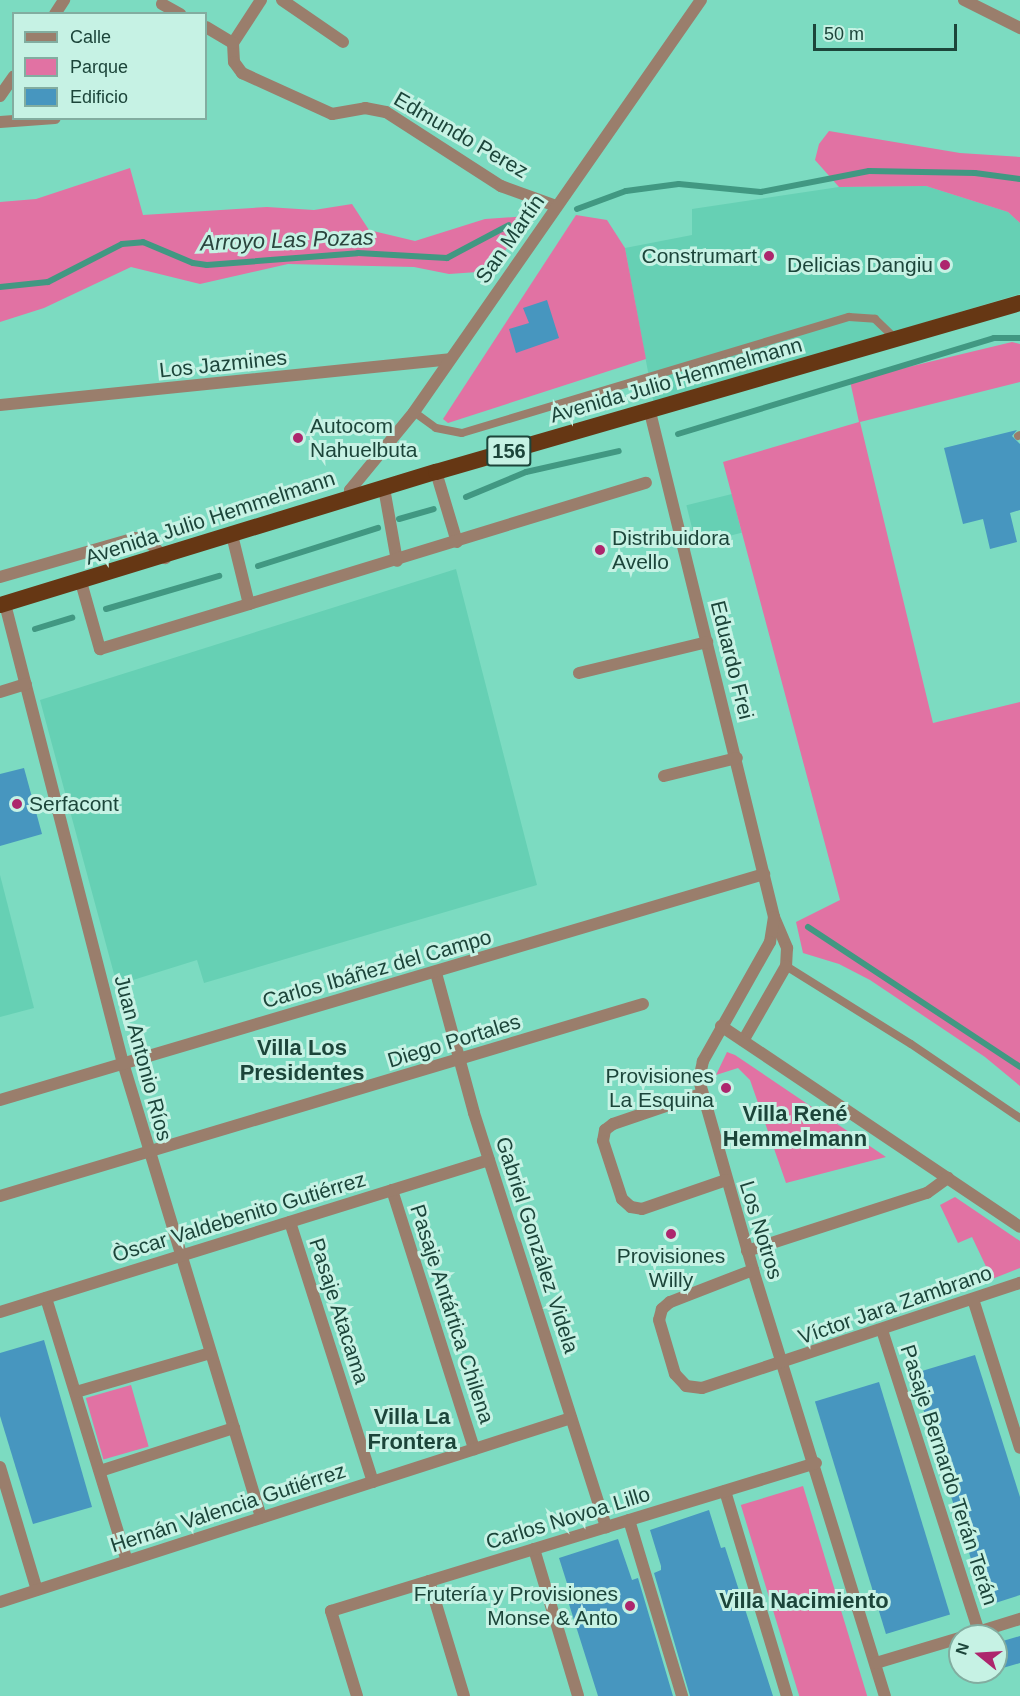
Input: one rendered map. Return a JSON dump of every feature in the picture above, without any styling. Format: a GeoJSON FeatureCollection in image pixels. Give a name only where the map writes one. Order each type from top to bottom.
{"type":"FeatureCollection","features":[{"type":"Feature","properties":{"kind":"highway","name":"Avenida Julio Hemmelmann"},"geometry":{"type":"LineString","coordinates":[[2,604],[165,558],[351,497],[1020,303]]}},
{"type":"Feature","properties":{"kind":"street"},"geometry":{"type":"LineString","coordinates":[[207,28],[233,43],[261,0]]}},
{"type":"Feature","properties":{"kind":"street"},"geometry":{"type":"LineString","coordinates":[[282,0],[344,42]]}},
{"type":"Feature","properties":{"kind":"street","name":"San Martín"},"geometry":{"type":"LineString","coordinates":[[351,497],[350,490],[414,412],[701,0]]}},
{"type":"Feature","properties":{"kind":"street"},"geometry":{"type":"LineString","coordinates":[[964,0],[1020,27]]}},
{"type":"Feature","properties":{"kind":"street"},"geometry":{"type":"LineString","coordinates":[[162,4],[176,12]]}},
{"type":"Feature","properties":{"kind":"street","name":"Edmundo Perez"},"geometry":{"type":"LineString","coordinates":[[233,43],[234,62],[242,73],[332,114],[372,108],[386,112],[501,186],[556,207]]}},
{"type":"Feature","properties":{"kind":"street"},"geometry":{"type":"LineString","coordinates":[[0,96],[12,79]]}},
{"type":"Feature","properties":{"kind":"street"},"geometry":{"type":"LineString","coordinates":[[0,122],[28,120]]}},
{"type":"Feature","properties":{"kind":"street","name":"Los Jazmines"},"geometry":{"type":"LineString","coordinates":[[0,405],[450,359]]}},
{"type":"Feature","properties":{"kind":"street","name":"Eduardo Frei"},"geometry":{"type":"LineString","coordinates":[[650,412],[737,758],[774,917]]}},
{"type":"Feature","properties":{"kind":"street"},"geometry":{"type":"LineString","coordinates":[[436,472],[457,542]]}},
{"type":"Feature","properties":{"kind":"street"},"geometry":{"type":"LineString","coordinates":[[81,582],[100,650],[397,561],[645,483]]}},
{"type":"Feature","properties":{"kind":"street"},"geometry":{"type":"LineString","coordinates":[[384,488],[397,561]]}},
{"type":"Feature","properties":{"kind":"street"},"geometry":{"type":"LineString","coordinates":[[232,536],[249,604]]}},
{"type":"Feature","properties":{"kind":"street"},"geometry":{"type":"LineString","coordinates":[[0,576],[135,538],[151,544],[165,558]]}},
{"type":"Feature","properties":{"kind":"street","name":"Juan Antonio Ríos"},"geometry":{"type":"LineString","coordinates":[[2,604],[26,684],[123,1062],[261,1518]]}},
{"type":"Feature","properties":{"kind":"street"},"geometry":{"type":"LineString","coordinates":[[579,673],[707,642]]}},
{"type":"Feature","properties":{"kind":"street"},"geometry":{"type":"LineString","coordinates":[[0,692],[26,684]]}},
{"type":"Feature","properties":{"kind":"street"},"geometry":{"type":"LineString","coordinates":[[664,776],[737,758]]}},
{"type":"Feature","properties":{"kind":"street","name":"Carlos Ibáñez del Campo"},"geometry":{"type":"LineString","coordinates":[[0,1100],[123,1062],[436,973],[764,874]]}},
{"type":"Feature","properties":{"kind":"street"},"geometry":{"type":"LineString","coordinates":[[743,1041],[786,966],[787,948],[774,917]]}},
{"type":"Feature","properties":{"kind":"street","name":"Los Notros"},"geometry":{"type":"LineString","coordinates":[[774,917],[770,942],[721,1026],[700,1070],[701,1094],[782,1364],[816,1463],[885,1696]]}},
{"type":"Feature","properties":{"kind":"street","name":"Gabriel González Videla"},"geometry":{"type":"LineString","coordinates":[[436,973],[489,1160],[606,1527]]}},
{"type":"Feature","properties":{"kind":"street","name":"Diego Portales"},"geometry":{"type":"LineString","coordinates":[[0,1196],[644,1004]]}},
{"type":"Feature","properties":{"kind":"street"},"geometry":{"type":"LineString","coordinates":[[721,1026],[1020,1227]]}},
{"type":"Feature","properties":{"kind":"street"},"geometry":{"type":"LineString","coordinates":[[701,1094],[613,1124],[605,1130],[603,1141],[622,1199],[631,1208],[642,1209],[726,1180]]}},
{"type":"Feature","properties":{"kind":"street","name":"Òscar Valdebenito Gutiérrez"},"geometry":{"type":"LineString","coordinates":[[0,1312],[489,1160]]}},
{"type":"Feature","properties":{"kind":"street"},"geometry":{"type":"LineString","coordinates":[[747,1251],[927,1193],[948,1178]]}},
{"type":"Feature","properties":{"kind":"street","name":"Pasaje Antártica Chilena"},"geometry":{"type":"LineString","coordinates":[[392,1190],[474,1449]]}},
{"type":"Feature","properties":{"kind":"street","name":"Pasaje Atacama"},"geometry":{"type":"LineString","coordinates":[[290,1222],[373,1482]]}},
{"type":"Feature","properties":{"kind":"street","name":"Víctor Jara Zambrano"},"geometry":{"type":"LineString","coordinates":[[753,1270],[670,1302],[662,1309],[659,1320],[675,1374],[686,1386],[702,1388],[782,1364],[1020,1283]]}},
{"type":"Feature","properties":{"kind":"street"},"geometry":{"type":"LineString","coordinates":[[46,1298],[127,1561]]}},
{"type":"Feature","properties":{"kind":"street"},"geometry":{"type":"LineString","coordinates":[[973,1299],[1020,1448]]}},
{"type":"Feature","properties":{"kind":"street","name":"Pasaje Bernardo Terán Terán"},"geometry":{"type":"LineString","coordinates":[[882,1330],[976,1624]]}},
{"type":"Feature","properties":{"kind":"street"},"geometry":{"type":"LineString","coordinates":[[76,1392],[210,1353]]}},
{"type":"Feature","properties":{"kind":"street","name":"Hernán Valencia Gutiérrez"},"geometry":{"type":"LineString","coordinates":[[0,1602],[571,1418]]}},
{"type":"Feature","properties":{"kind":"street"},"geometry":{"type":"LineString","coordinates":[[99,1471],[234,1428]]}},
{"type":"Feature","properties":{"kind":"street","name":"Carlos Novoa Lillo"},"geometry":{"type":"LineString","coordinates":[[357,1696],[331,1611],[816,1463]]}},
{"type":"Feature","properties":{"kind":"street"},"geometry":{"type":"LineString","coordinates":[[0,1467],[37,1590]]}},
{"type":"Feature","properties":{"kind":"street"},"geometry":{"type":"LineString","coordinates":[[725,1491],[787,1696]]}},
{"type":"Feature","properties":{"kind":"street"},"geometry":{"type":"LineString","coordinates":[[629,1520],[682,1696]]}},
{"type":"Feature","properties":{"kind":"street"},"geometry":{"type":"LineString","coordinates":[[534,1549],[578,1696]]}},
{"type":"Feature","properties":{"kind":"street"},"geometry":{"type":"LineString","coordinates":[[429,1581],[464,1696]]}},
{"type":"Feature","properties":{"kind":"street"},"geometry":{"type":"LineString","coordinates":[[1004,1624],[1020,1619]]}},
{"type":"Feature","properties":{"kind":"street"},"geometry":{"type":"LineString","coordinates":[[876,1663],[948,1642]]}},
{"type":"Feature","properties":{"kind":"lane"},"geometry":{"type":"LineString","coordinates":[[414,412],[436,428],[462,433],[849,317],[875,319],[896,339]]}},
{"type":"Feature","properties":{"kind":"lane"},"geometry":{"type":"LineString","coordinates":[[786,966],[911,1044],[1020,1118]]}},
{"type":"Feature","properties":{"kind":"shaded area"},"geometry":{"type":"Polygon","coordinates":[[[926,186],[1008,212],[1020,223],[1020,294],[654,404],[625,248],[692,235],[692,209],[839,187],[926,186]]]}},
{"type":"Feature","properties":{"kind":"shaded area"},"geometry":{"type":"Polygon","coordinates":[[[732,494],[742,533],[696,544],[686,505],[732,494]]]}},
{"type":"Feature","properties":{"kind":"shaded area"},"geometry":{"type":"Polygon","coordinates":[[[456,569],[537,885],[204,983],[197,960],[117,985],[40,700],[456,569]]]}},
{"type":"Feature","properties":{"kind":"shaded area"},"geometry":{"type":"Polygon","coordinates":[[[0,875],[34,1008],[0,1017],[0,875]]]}},
{"type":"Feature","properties":{"kind":"green space"},"geometry":{"type":"Polygon","coordinates":[[[829,131],[960,153],[1020,157],[1020,223],[1008,212],[926,186],[839,187],[815,160],[819,144],[829,131]]]}},
{"type":"Feature","properties":{"kind":"green space"},"geometry":{"type":"Polygon","coordinates":[[[130,168],[143,215],[267,207],[314,210],[352,204],[369,230],[415,241],[485,219],[528,216],[492,271],[449,274],[414,267],[288,264],[200,284],[131,267],[44,308],[0,322],[0,202],[36,199],[130,168]]]}},
{"type":"Feature","properties":{"kind":"green space"},"geometry":{"type":"Polygon","coordinates":[[[576,215],[607,220],[625,248],[646,359],[448,423],[443,419],[576,215]]]}},
{"type":"Feature","properties":{"kind":"green space"},"geometry":{"type":"Polygon","coordinates":[[[1012,342],[1020,344],[1020,382],[860,422],[933,723],[1020,702],[1020,1086],[985,1057],[870,980],[839,964],[803,953],[796,922],[840,900],[723,462],[859,422],[850,381],[1012,342]]]}},
{"type":"Feature","properties":{"kind":"green space"},"geometry":{"type":"Polygon","coordinates":[[[727,1052],[735,1055],[886,1157],[786,1183],[750,1080],[738,1068],[716,1075],[727,1052]]]}},
{"type":"Feature","properties":{"kind":"green space"},"geometry":{"type":"Polygon","coordinates":[[[955,1197],[1020,1241],[1020,1268],[992,1279],[972,1237],[958,1243],[940,1205],[955,1197]]]}},
{"type":"Feature","properties":{"kind":"green space"},"geometry":{"type":"Polygon","coordinates":[[[131,1385],[149,1447],[103,1459],[86,1398],[131,1385]]]}},
{"type":"Feature","properties":{"kind":"green space"},"geometry":{"type":"Polygon","coordinates":[[[803,1486],[867,1696],[799,1696],[741,1505],[803,1486]]]}},
{"type":"Feature","properties":{"kind":"building"},"geometry":{"type":"Polygon","coordinates":[[[547,300],[559,338],[516,353],[509,329],[529,323],[523,308],[547,300]]]}},
{"type":"Feature","properties":{"kind":"building"},"geometry":{"type":"Polygon","coordinates":[[[1017,430],[1012,436],[1020,444],[1020,510],[1010,513],[1017,542],[990,549],[983,519],[963,524],[944,448],[1017,430]]]}},
{"type":"Feature","properties":{"kind":"building","name":"Serfacont"},"geometry":{"type":"Polygon","coordinates":[[[24,768],[42,834],[0,846],[0,774],[24,768]]]}},
{"type":"Feature","properties":{"kind":"building"},"geometry":{"type":"Polygon","coordinates":[[[44,1340],[92,1507],[33,1524],[0,1416],[0,1353],[44,1340]]]}},
{"type":"Feature","properties":{"kind":"building"},"geometry":{"type":"Polygon","coordinates":[[[975,1355],[1020,1497],[1020,1595],[986,1606],[912,1374],[975,1355]]]}},
{"type":"Feature","properties":{"kind":"building"},"geometry":{"type":"Polygon","coordinates":[[[879,1382],[950,1614],[886,1634],[815,1402],[879,1382]]]}},
{"type":"Feature","properties":{"kind":"building"},"geometry":{"type":"Polygon","coordinates":[[[709,1510],[721,1548],[725,1547],[773,1696],[690,1696],[654,1573],[661,1570],[661,1566],[650,1530],[709,1510]]]}},
{"type":"Feature","properties":{"kind":"building"},"geometry":{"type":"Polygon","coordinates":[[[618,1539],[632,1580],[638,1578],[673,1696],[598,1696],[568,1601],[572,1599],[559,1558],[618,1539]]]}},
{"type":"Feature","properties":{"kind":"building"},"geometry":{"type":"Polygon","coordinates":[[[1020,1636],[1020,1663],[1008,1666],[1008,1640],[1020,1636]]]}},
{"type":"Feature","properties":{"kind":"waterway","name":"Arroyo Las Pozas"},"geometry":{"type":"LineString","coordinates":[[577,209],[626,191],[679,184],[761,192],[869,171],[975,173],[1020,179]]}},
{"type":"Feature","properties":{"kind":"waterway","name":"Arroyo Las Pozas"},"geometry":{"type":"LineString","coordinates":[[0,287],[48,282],[122,244],[143,242],[193,263],[207,265],[358,253],[447,258],[509,225]]}},
{"type":"Feature","properties":{"kind":"waterway"},"geometry":{"type":"LineString","coordinates":[[678,434],[994,338],[1020,338]]}},
{"type":"Feature","properties":{"kind":"waterway"},"geometry":{"type":"LineString","coordinates":[[466,497],[526,472],[619,451]]}},
{"type":"Feature","properties":{"kind":"waterway"},"geometry":{"type":"LineString","coordinates":[[399,519],[434,509]]}},
{"type":"Feature","properties":{"kind":"waterway"},"geometry":{"type":"LineString","coordinates":[[258,566],[378,528]]}},
{"type":"Feature","properties":{"kind":"waterway"},"geometry":{"type":"LineString","coordinates":[[106,609],[219,576]]}},
{"type":"Feature","properties":{"kind":"waterway"},"geometry":{"type":"LineString","coordinates":[[35,629],[72,618]]}},
{"type":"Feature","properties":{"kind":"waterway"},"geometry":{"type":"LineString","coordinates":[[808,927],[1020,1067]]}},
{"type":"Feature","properties":{"kind":"place","name":"Construmart"},"geometry":{"type":"Point","coordinates":[769,256]}},
{"type":"Feature","properties":{"kind":"place","name":"Delicias Dangiu"},"geometry":{"type":"Point","coordinates":[945,265]}},
{"type":"Feature","properties":{"kind":"place","name":"Autocom Nahuelbuta"},"geometry":{"type":"Point","coordinates":[298,438]}},
{"type":"Feature","properties":{"kind":"place","name":"Distribuidora Avello"},"geometry":{"type":"Point","coordinates":[600,550]}},
{"type":"Feature","properties":{"kind":"place","name":"Serfacont"},"geometry":{"type":"Point","coordinates":[17,804]}},
{"type":"Feature","properties":{"kind":"place","name":"Provisiones La Esquina"},"geometry":{"type":"Point","coordinates":[726,1088]}},
{"type":"Feature","properties":{"kind":"place","name":"Provisiones Willy"},"geometry":{"type":"Point","coordinates":[671,1234]}},
{"type":"Feature","properties":{"kind":"place","name":"Frutería y Provisiones Monse & Anto"},"geometry":{"type":"Point","coordinates":[630,1606]}},
{"type":"Feature","properties":{"kind":"district","name":"Villa Los Presidentes"},"geometry":{"type":"Point","coordinates":[302,1060]}},
{"type":"Feature","properties":{"kind":"district","name":"Villa René Hemmelmann"},"geometry":{"type":"Point","coordinates":[795,1126]}},
{"type":"Feature","properties":{"kind":"district","name":"Villa La Frontera"},"geometry":{"type":"Point","coordinates":[412,1428]}},
{"type":"Feature","properties":{"kind":"district","name":"Villa Nacimiento"},"geometry":{"type":"Point","coordinates":[804,1601]}}]}
